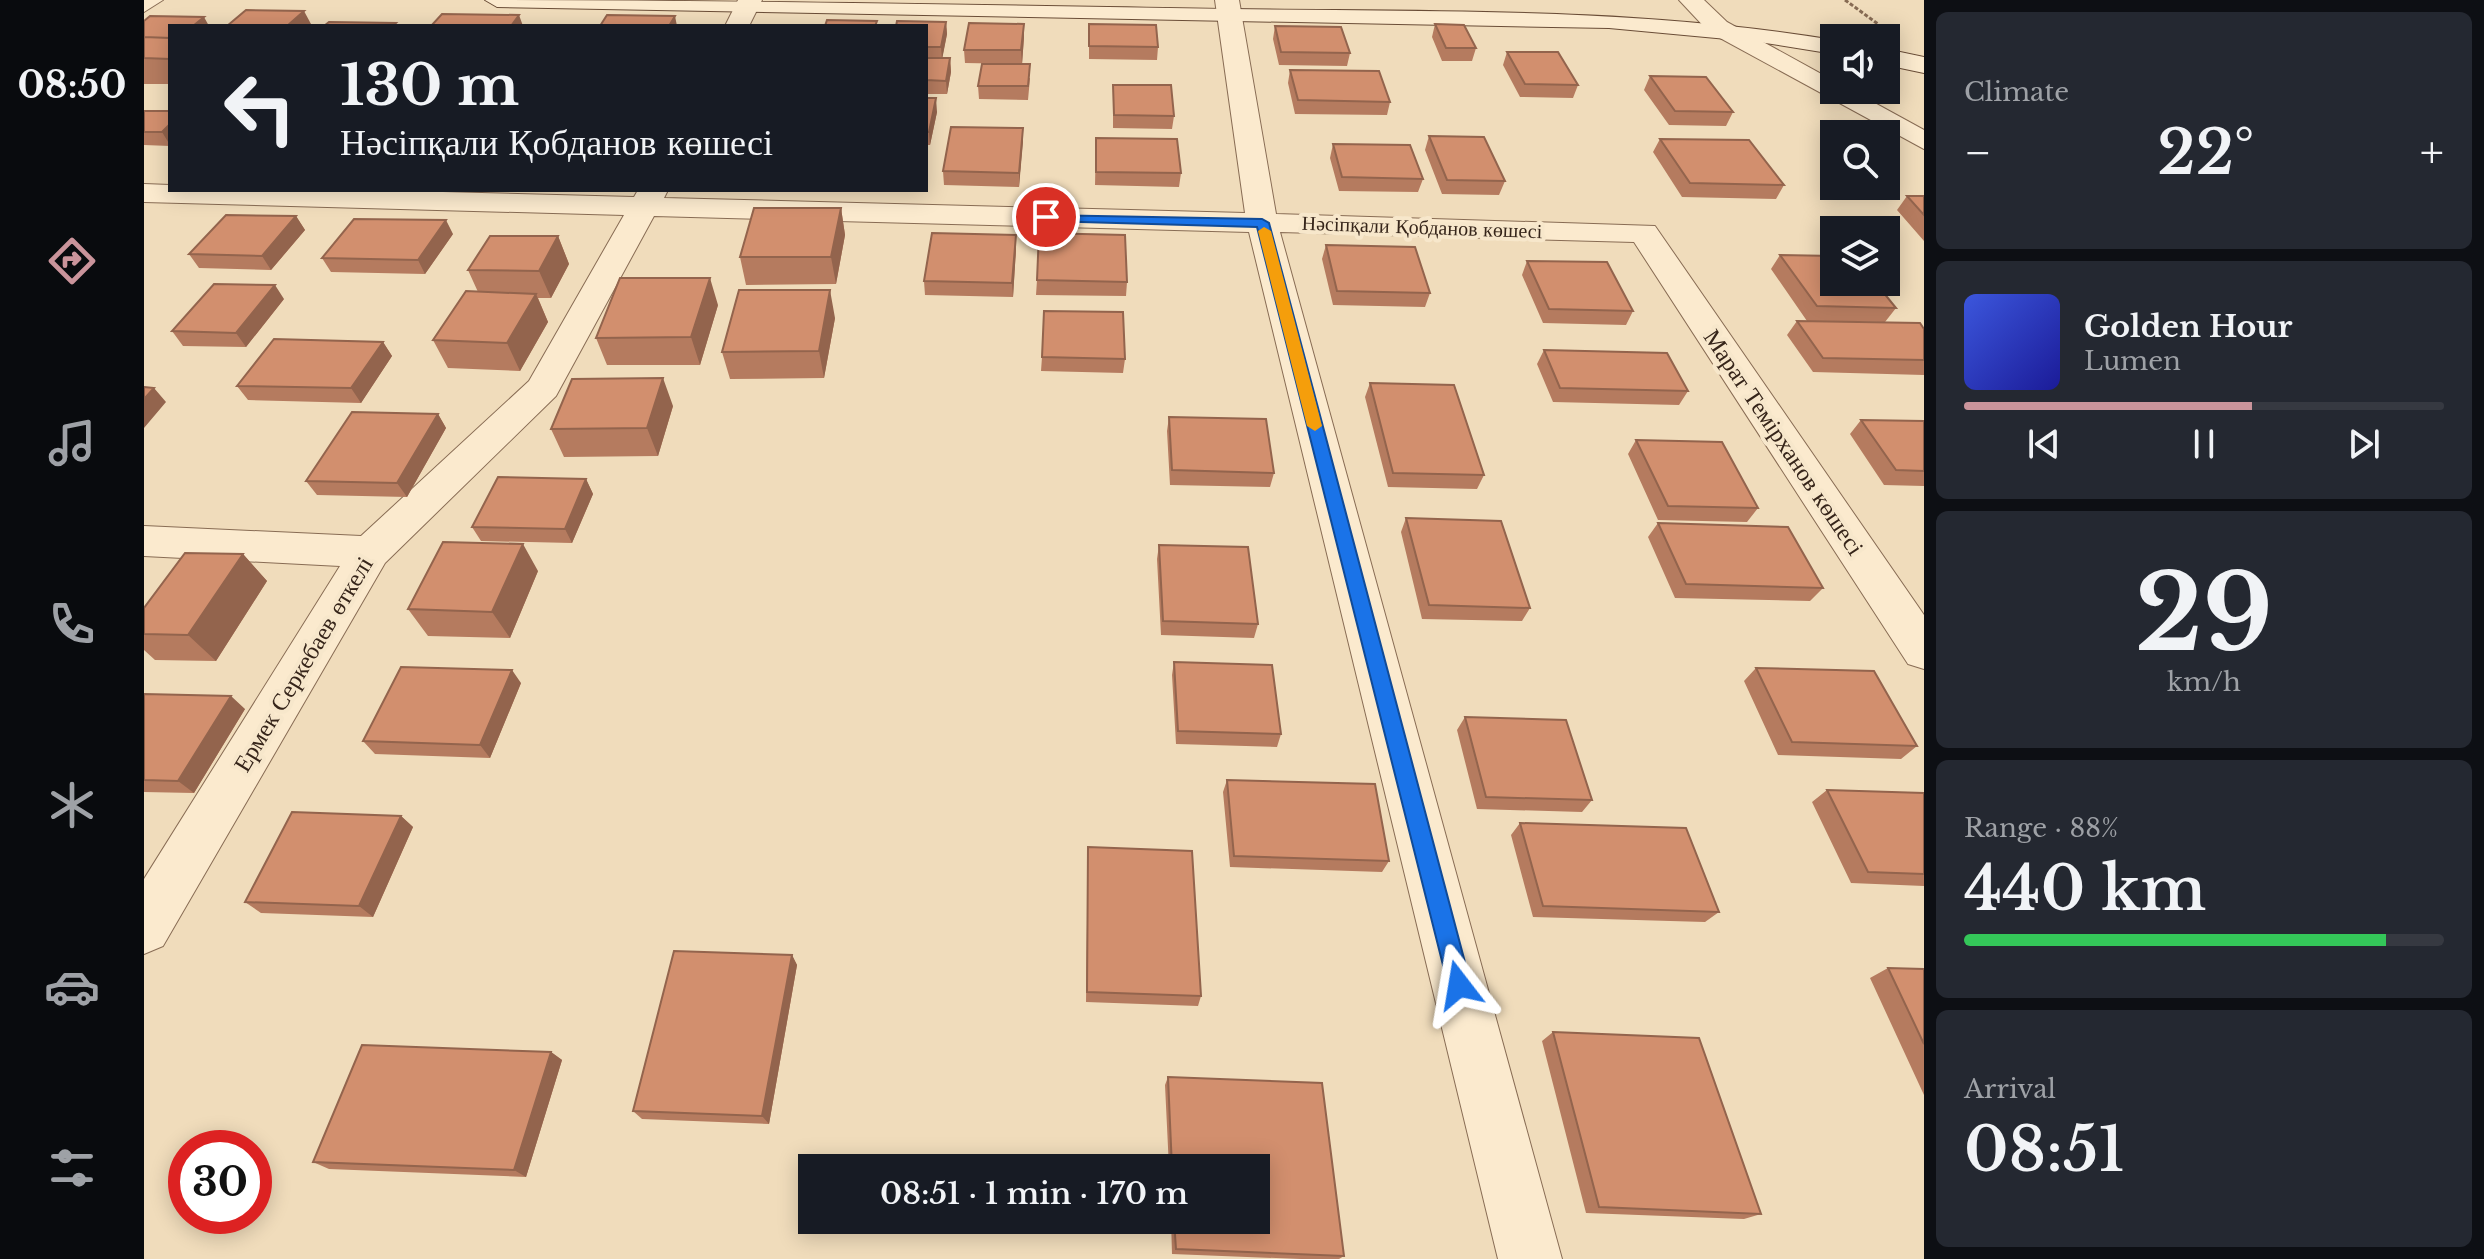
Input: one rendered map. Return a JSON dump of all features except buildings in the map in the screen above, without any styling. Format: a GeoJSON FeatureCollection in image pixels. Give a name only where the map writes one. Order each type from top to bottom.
{"type":"FeatureCollection","features":[{"type":"Feature","properties":{"kind":"street"},"geometry":{"type":"LineString","coordinates":[[144,5],[151,0]]}},
{"type":"Feature","properties":{"kind":"street"},"geometry":{"type":"LineString","coordinates":[[497,0],[745,10],[1229,8],[1601,19],[1718,27],[1820,45]]}},
{"type":"Feature","properties":{"kind":"street"},"geometry":{"type":"LineString","coordinates":[[1691,0],[1718,27],[1924,141]]}},
{"type":"Feature","properties":{"kind":"street"},"geometry":{"type":"LineString","coordinates":[[1229,8],[1262,223],[1530,1259]]}},
{"type":"Feature","properties":{"kind":"street"},"geometry":{"type":"LineString","coordinates":[[1900,60],[1924,65]]}},
{"type":"Feature","properties":{"kind":"street","name":"Нәсіпқали Қобданов көшесі"},"geometry":{"type":"LineString","coordinates":[[144,193],[649,198],[1262,223],[1644,233]]}},
{"type":"Feature","properties":{"kind":"street","name":"Ермек Серкебаев өткелі"},"geometry":{"type":"LineString","coordinates":[[144,928],[370,552],[543,388],[649,198]]}},
{"type":"Feature","properties":{"kind":"street","name":"Марат Темірханов көшесі"},"geometry":{"type":"LineString","coordinates":[[1644,233],[1924,651]]}},
{"type":"Feature","properties":{"kind":"street"},"geometry":{"type":"LineString","coordinates":[[144,541],[370,552]]}},
{"type":"Feature","properties":{"kind":"slow traffic"},"geometry":{"type":"LineString","coordinates":[[1264,231],[1315,426]]}},
{"type":"Feature","properties":{"kind":"route"},"geometry":{"type":"LineString","coordinates":[[1046,217],[1262,223],[1459,985]]}}]}
